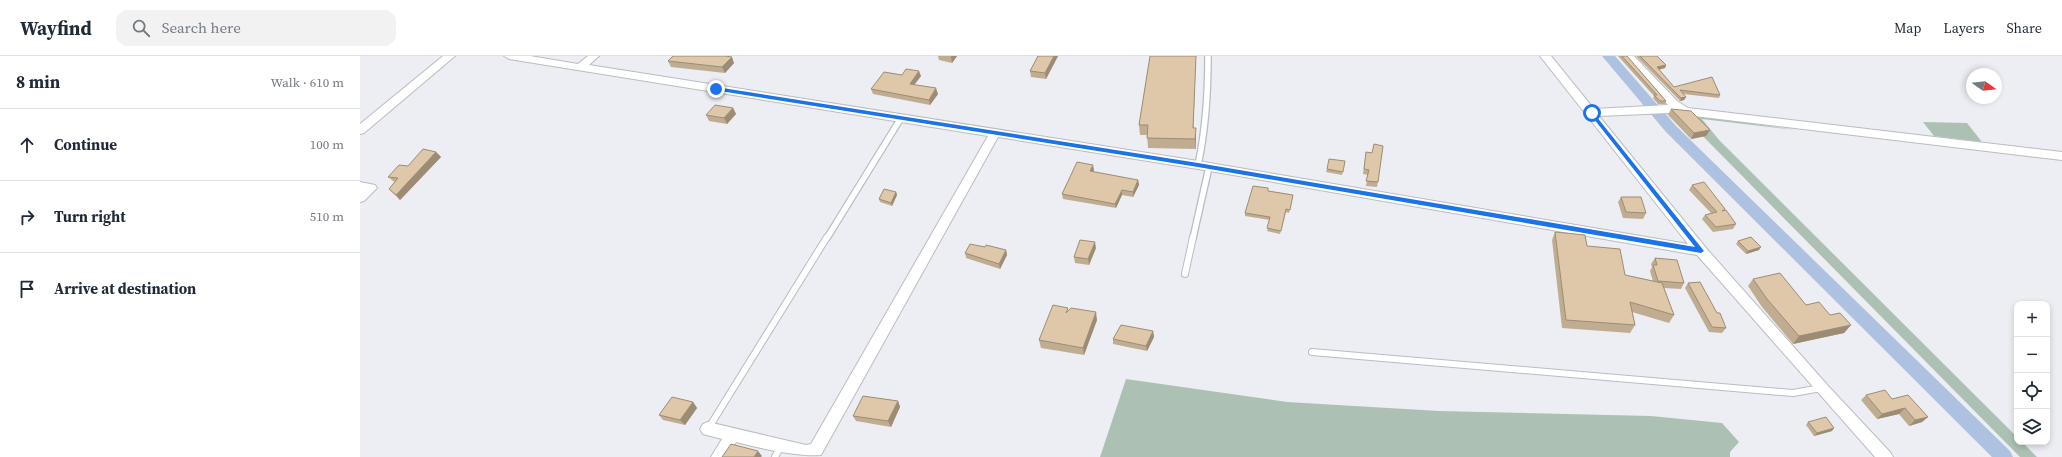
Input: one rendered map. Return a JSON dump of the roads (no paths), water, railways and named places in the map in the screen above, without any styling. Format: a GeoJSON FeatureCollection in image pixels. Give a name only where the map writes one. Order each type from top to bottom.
{"type":"FeatureCollection","features":[{"type":"Feature","properties":{"kind":"street"},"geometry":{"type":"LineString","coordinates":[[360,130],[450,56]]}},
{"type":"Feature","properties":{"kind":"street"},"geometry":{"type":"LineString","coordinates":[[509,56],[1203,166],[1701,251]]}},
{"type":"Feature","properties":{"kind":"street"},"geometry":{"type":"LineString","coordinates":[[581,67],[594,56]]}},
{"type":"Feature","properties":{"kind":"street"},"geometry":{"type":"LineString","coordinates":[[1545,56],[1701,251],[1885,457]]}},
{"type":"Feature","properties":{"kind":"street"},"geometry":{"type":"LineString","coordinates":[[1628,56],[1673,104],[1688,111]]}},
{"type":"Feature","properties":{"kind":"street"},"geometry":{"type":"LineString","coordinates":[[1592,113],[1609,110],[1646,111],[1669,109],[2062,156]]}},
{"type":"Feature","properties":{"kind":"street"},"geometry":{"type":"LineString","coordinates":[[708,429],[778,452],[806,452],[816,450],[995,133]]}},
{"type":"Feature","properties":{"kind":"street"},"geometry":{"type":"LineString","coordinates":[[360,186],[371,188],[360,198]]}},
{"type":"Feature","properties":{"kind":"street"},"geometry":{"type":"LineString","coordinates":[[719,457],[732,436]]}},
{"type":"Feature","properties":{"kind":"lane"},"geometry":{"type":"LineString","coordinates":[[1185,274],[1203,166],[1208,56]]}},
{"type":"Feature","properties":{"kind":"lane"},"geometry":{"type":"LineString","coordinates":[[708,429],[901,118]]}},
{"type":"Feature","properties":{"kind":"lane"},"geometry":{"type":"LineString","coordinates":[[1312,352],[1793,393],[1822,388]]}},
{"type":"Feature","properties":{"kind":"waterway"},"geometry":{"type":"LineString","coordinates":[[1608,56],[1671,129],[2004,457]]}}]}
